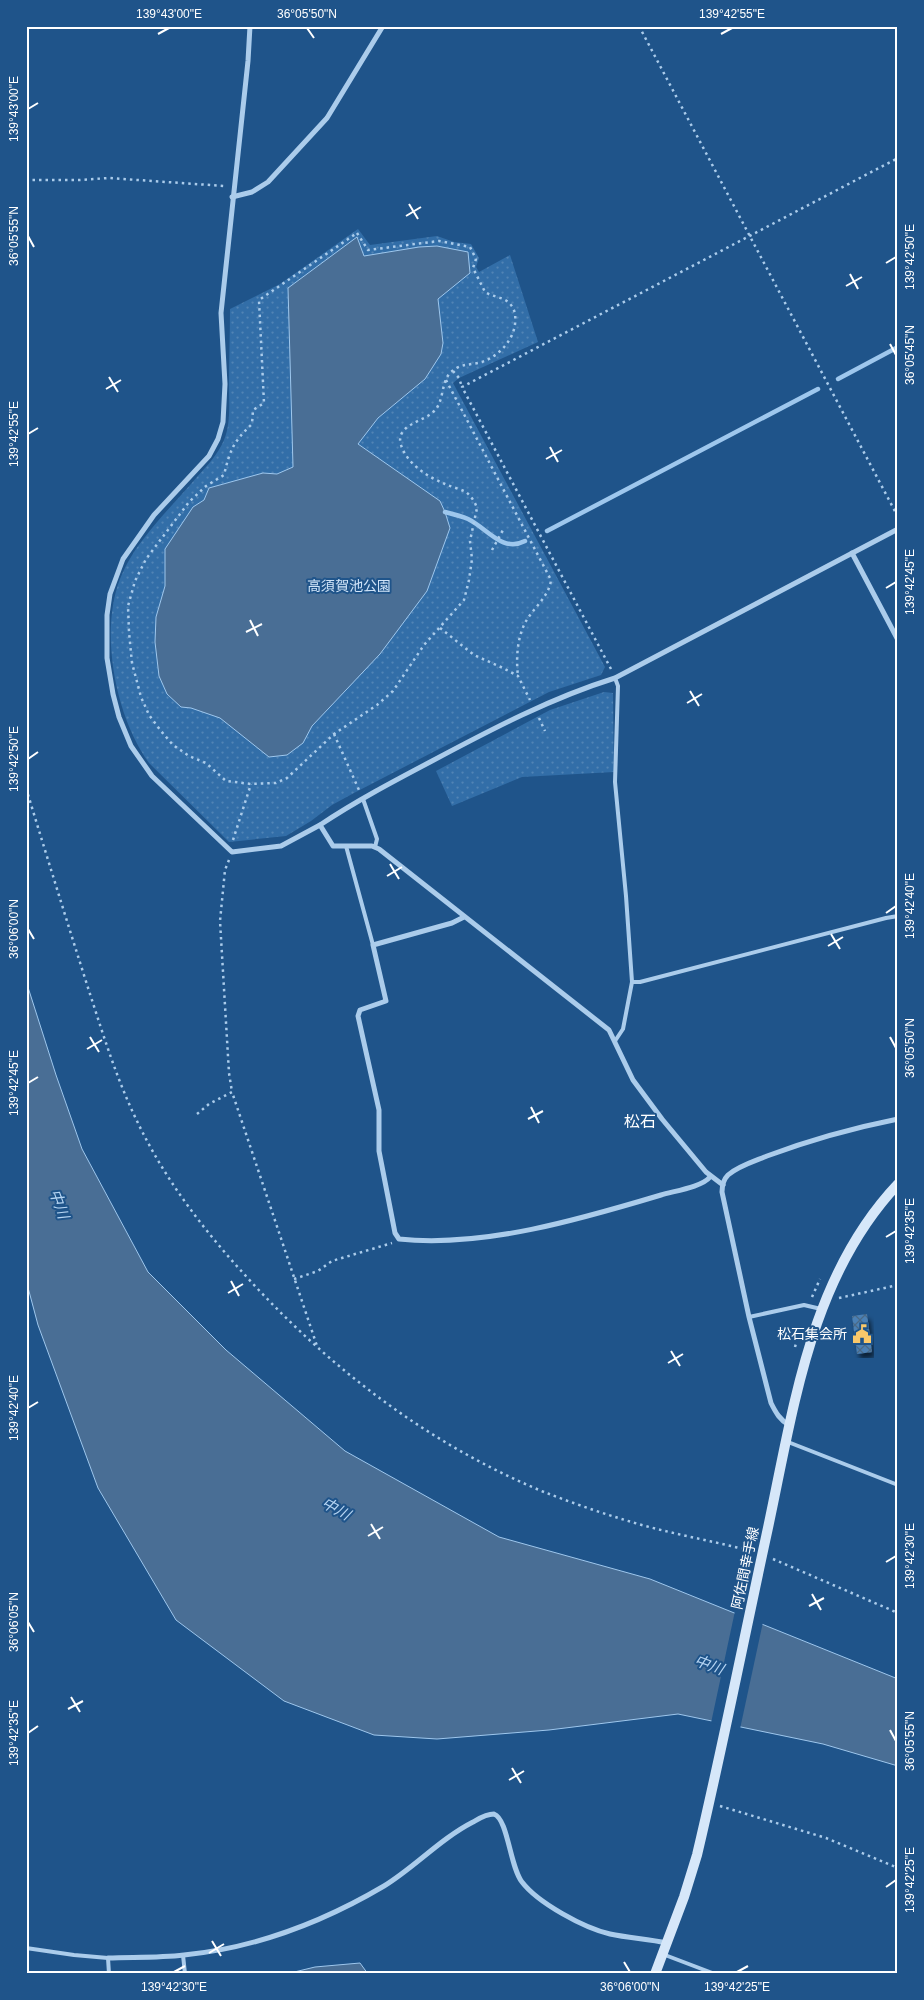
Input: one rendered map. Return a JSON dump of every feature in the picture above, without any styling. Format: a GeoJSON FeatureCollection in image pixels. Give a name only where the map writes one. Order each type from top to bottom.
{"type":"FeatureCollection","features":[{"type":"Feature","properties":{"kind":"main road","name":"阿佐間幸手線"},"geometry":{"type":"LineString","coordinates":[[655,1974],[684,1897],[709,1802],[786,1441],[809,1346],[821,1309],[831,1299],[850,1247],[868,1219],[898,1184]]}},
{"type":"Feature","properties":{"kind":"street"},"geometry":{"type":"LineString","coordinates":[[250,26],[248,61],[233,186],[221,314],[225,384],[223,422],[218,439],[209,456],[154,515],[123,558],[110,594],[107,615],[107,658],[113,694],[131,746],[142,763],[172,795],[232,852],[280,846],[320,825],[363,798],[534,708],[588,686],[615,678],[898,529]]}},
{"type":"Feature","properties":{"kind":"street"},"geometry":{"type":"LineString","coordinates":[[232,197],[252,192],[268,182],[327,118],[382,26]]}},
{"type":"Feature","properties":{"kind":"street"},"geometry":{"type":"LineString","coordinates":[[852,553],[898,640]]}},
{"type":"Feature","properties":{"kind":"street"},"geometry":{"type":"LineString","coordinates":[[320,825],[333,846],[375,847],[415,876],[464,917],[609,1030],[633,1080],[662,1119],[710,1176],[723,1185]]}},
{"type":"Feature","properties":{"kind":"street"},"geometry":{"type":"LineString","coordinates":[[464,917],[452,923],[373,945],[386,1001],[360,1010],[358,1016],[379,1110],[379,1150],[396,1233],[399,1239],[440,1241],[533,1230],[692,1186],[710,1176]]}},
{"type":"Feature","properties":{"kind":"street"},"geometry":{"type":"LineString","coordinates":[[790,1426],[783,1422],[776,1414],[772,1404],[749,1317],[722,1192],[723,1185],[727,1176],[737,1169],[801,1143],[854,1128],[898,1119]]}},
{"type":"Feature","properties":{"kind":"street"},"geometry":{"type":"LineString","coordinates":[[108,1958],[183,1955],[252,1944],[284,1933],[348,1906],[386,1885],[441,1841],[488,1814],[494,1814],[501,1820],[512,1862],[520,1881],[542,1900],[559,1912],[604,1932],[667,1943]]}},
{"type":"Feature","properties":{"kind":"lane"},"geometry":{"type":"LineString","coordinates":[[615,678],[618,686],[615,782],[632,982],[623,1029],[615,1041]]}},
{"type":"Feature","properties":{"kind":"lane"},"geometry":{"type":"LineString","coordinates":[[363,798],[377,839],[375,847]]}},
{"type":"Feature","properties":{"kind":"lane"},"geometry":{"type":"LineString","coordinates":[[346,846],[373,945]]}},
{"type":"Feature","properties":{"kind":"lane"},"geometry":{"type":"LineString","coordinates":[[632,982],[640,982],[898,916]]}},
{"type":"Feature","properties":{"kind":"lane"},"geometry":{"type":"LineString","coordinates":[[749,1317],[804,1305],[821,1309]]}},
{"type":"Feature","properties":{"kind":"lane"},"geometry":{"type":"LineString","coordinates":[[786,1441],[898,1484]]}},
{"type":"Feature","properties":{"kind":"lane"},"geometry":{"type":"LineString","coordinates":[[26,1948],[108,1958],[109,1974]]}},
{"type":"Feature","properties":{"kind":"lane"},"geometry":{"type":"LineString","coordinates":[[662,1954],[715,1974]]}},
{"type":"Feature","properties":{"kind":"lane"},"geometry":{"type":"LineString","coordinates":[[183,1955],[184,1974]]}},
{"type":"Feature","properties":{"kind":"path"},"geometry":{"type":"LineString","coordinates":[[639,26],[898,517]]}},
{"type":"Feature","properties":{"kind":"path"},"geometry":{"type":"LineString","coordinates":[[462,387],[898,158]]}},
{"type":"Feature","properties":{"kind":"path"},"geometry":{"type":"LineString","coordinates":[[26,180],[109,178],[233,186]]}},
{"type":"Feature","properties":{"kind":"path"},"geometry":{"type":"LineString","coordinates":[[357,233],[368,250],[439,241],[470,248],[476,259],[473,268],[485,292],[509,302],[515,312],[514,331],[509,341],[494,355],[479,363],[457,367],[453,371],[446,379],[438,407],[433,413],[409,425],[401,436],[400,444],[418,469],[444,484],[467,493],[474,501],[478,512],[470,541],[472,559],[464,600],[424,645],[393,691],[377,705],[334,734],[288,778],[276,783],[251,784],[226,781],[206,762],[189,756],[173,745],[157,726],[141,697],[132,663],[128,606],[135,581],[146,559],[189,502],[206,486],[224,476],[229,454],[237,438],[252,424],[253,410],[264,403],[259,300],[357,233]]}},
{"type":"Feature","properties":{"kind":"path"},"geometry":{"type":"LineString","coordinates":[[453,371],[459,378],[615,678]]}},
{"type":"Feature","properties":{"kind":"path"},"geometry":{"type":"LineString","coordinates":[[446,379],[551,580],[548,591],[525,623],[516,660],[518,676],[530,702]]}},
{"type":"Feature","properties":{"kind":"path"},"geometry":{"type":"LineString","coordinates":[[492,550],[503,530]]}},
{"type":"Feature","properties":{"kind":"path"},"geometry":{"type":"LineString","coordinates":[[439,628],[474,656],[518,676]]}},
{"type":"Feature","properties":{"kind":"path"},"geometry":{"type":"LineString","coordinates":[[537,714],[544,731]]}},
{"type":"Feature","properties":{"kind":"path"},"geometry":{"type":"LineString","coordinates":[[334,734],[363,798]]}},
{"type":"Feature","properties":{"kind":"path"},"geometry":{"type":"LineString","coordinates":[[232,842],[251,784]]}},
{"type":"Feature","properties":{"kind":"path"},"geometry":{"type":"LineString","coordinates":[[26,788],[115,1070],[137,1121],[161,1166],[209,1236],[262,1294],[318,1348],[365,1388],[440,1440],[543,1491],[626,1521],[762,1554],[898,1613]]}},
{"type":"Feature","properties":{"kind":"path"},"geometry":{"type":"LineString","coordinates":[[232,852],[225,870],[220,921],[229,1073],[232,1092],[318,1348]]}},
{"type":"Feature","properties":{"kind":"path"},"geometry":{"type":"LineString","coordinates":[[197,1114],[209,1104],[232,1092]]}},
{"type":"Feature","properties":{"kind":"path"},"geometry":{"type":"LineString","coordinates":[[294,1279],[318,1271],[332,1261],[392,1243],[399,1239]]}},
{"type":"Feature","properties":{"kind":"path"},"geometry":{"type":"LineString","coordinates":[[831,1299],[898,1285]]}},
{"type":"Feature","properties":{"kind":"path"},"geometry":{"type":"LineString","coordinates":[[831,1299],[840,1292]]}},
{"type":"Feature","properties":{"kind":"path"},"geometry":{"type":"LineString","coordinates":[[709,1802],[826,1838],[898,1868]]}},
{"type":"Feature","properties":{"kind":"green space","name":"高須賀池公園"},"geometry":{"type":"Polygon","coordinates":[[[358,229],[370,245],[437,236],[454,242],[471,244],[479,258],[476,267],[479,272],[510,255],[538,342],[459,378],[453,383],[605,667],[601,675],[549,692],[354,793],[332,805],[311,821],[286,836],[229,842],[149,763],[137,744],[120,699],[114,674],[111,624],[114,601],[122,573],[138,547],[157,522],[208,464],[224,440],[228,427],[229,413],[230,309],[280,284],[358,229]]]}},
{"type":"Feature","properties":{"kind":"green space"},"geometry":{"type":"Polygon","coordinates":[[[604,692],[613,693],[614,772],[522,777],[452,806],[436,771],[550,710],[604,692]]]}},
{"type":"Feature","properties":{"kind":"water"},"geometry":{"type":"Polygon","coordinates":[[[357,237],[364,256],[437,246],[468,252],[470,273],[438,299],[443,343],[441,354],[425,379],[378,418],[358,444],[440,501],[450,528],[427,591],[380,654],[312,726],[303,743],[287,755],[269,757],[220,718],[191,708],[181,707],[167,694],[159,676],[155,642],[156,617],[165,586],[165,549],[193,507],[204,500],[209,488],[263,473],[277,474],[293,467],[288,288],[357,237]]]}},
{"type":"Feature","properties":{"kind":"water","name":"中川"},"geometry":{"type":"Polygon","coordinates":[[[26,981],[82,1149],[148,1272],[226,1350],[345,1451],[499,1537],[650,1579],[898,1679],[898,1766],[823,1744],[678,1714],[549,1730],[437,1739],[374,1735],[284,1701],[176,1620],[98,1488],[38,1325],[26,1280],[26,981]]]}},
{"type":"Feature","properties":{"kind":"water"},"geometry":{"type":"Polygon","coordinates":[[[360,1963],[368,1974],[286,1974],[315,1967],[360,1963]]]}},
{"type":"Feature","properties":{"kind":"pier"},"geometry":{"type":"Polygon","coordinates":[[[735,1611],[763,1622],[740,1729],[711,1723],[735,1611]]]}},
{"type":"Feature","properties":{"kind":"building","name":"松石集会所"},"geometry":{"type":"Polygon","coordinates":[[[867,1314],[872,1352],[857,1354],[852,1316],[867,1314]]]}},
{"type":"Feature","properties":{"kind":"waterway"},"geometry":{"type":"LineString","coordinates":[[838,379],[898,347]]}},
{"type":"Feature","properties":{"kind":"waterway"},"geometry":{"type":"LineString","coordinates":[[547,531],[818,389]]}},
{"type":"Feature","properties":{"kind":"waterway"},"geometry":{"type":"LineString","coordinates":[[445,512],[468,519],[502,542],[517,544],[525,541]]}},
{"type":"Feature","properties":{"kind":"place","name":"松石集会所"},"geometry":{"type":"Point","coordinates":[862,1334]}},
{"type":"Feature","properties":{"kind":"district","name":"松石"},"geometry":{"type":"Point","coordinates":[640,1121]}}]}
